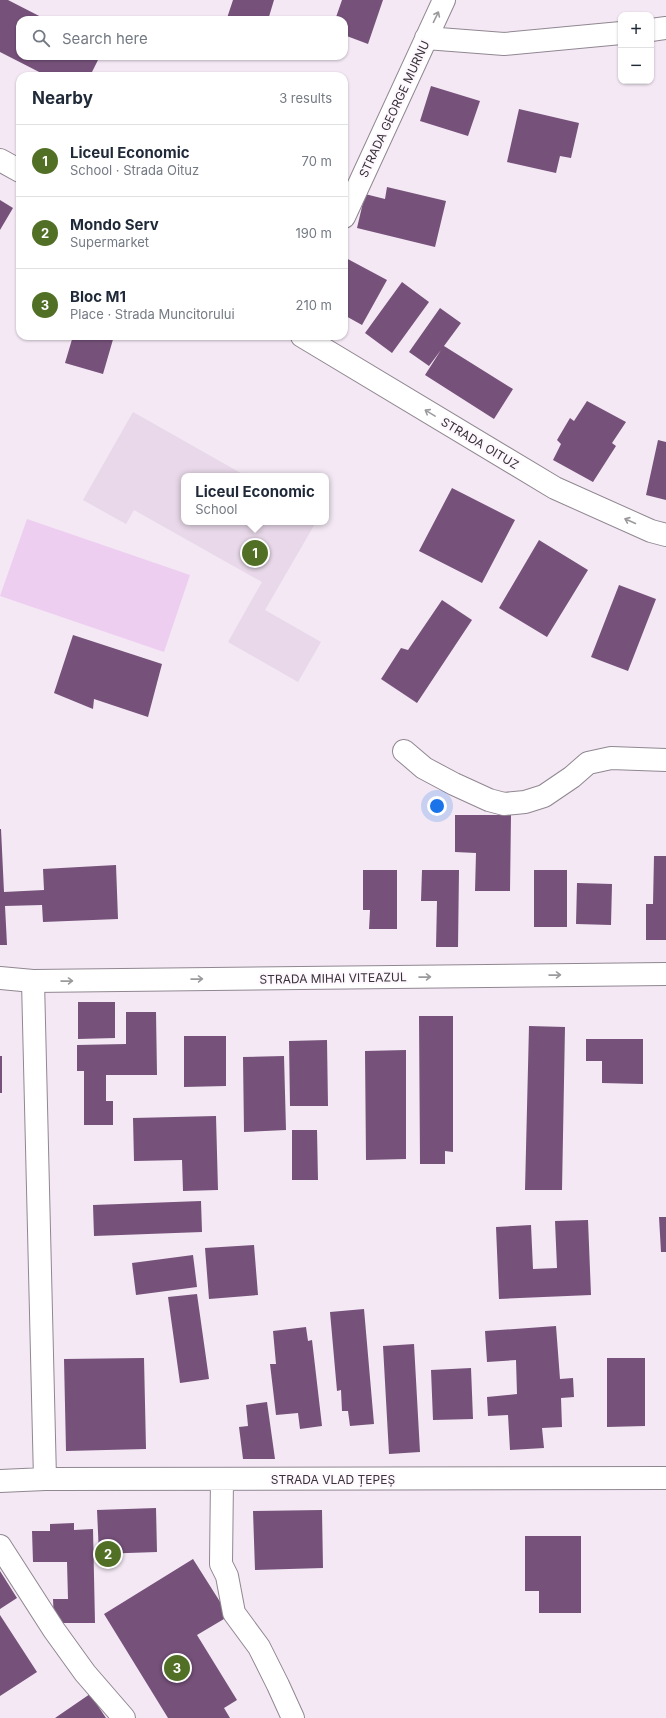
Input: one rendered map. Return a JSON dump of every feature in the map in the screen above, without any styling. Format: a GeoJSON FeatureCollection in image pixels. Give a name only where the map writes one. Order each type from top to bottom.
{"type":"FeatureCollection","features":[{"type":"Feature","properties":{"kind":"street","name":"STRADA GEORGE MURNU"},"geometry":{"type":"LineString","coordinates":[[348,208],[444,0]]}},
{"type":"Feature","properties":{"kind":"street"},"geometry":{"type":"LineString","coordinates":[[654,30],[666,28]]}},
{"type":"Feature","properties":{"kind":"street"},"geometry":{"type":"LineString","coordinates":[[426,38],[504,44],[618,32]]}},
{"type":"Feature","properties":{"kind":"street"},"geometry":{"type":"LineString","coordinates":[[0,160],[16,169]]}},
{"type":"Feature","properties":{"kind":"street","name":"STRADA OITUZ"},"geometry":{"type":"LineString","coordinates":[[309,340],[556,488],[651,531],[666,535]]}},
{"type":"Feature","properties":{"kind":"street"},"geometry":{"type":"LineString","coordinates":[[404,751],[424,768],[454,784],[489,800],[504,804],[525,802],[544,796],[572,777],[588,763],[610,758],[666,760]]}},
{"type":"Feature","properties":{"kind":"street","name":"STRADA MIHAI VITEAZUL"},"geometry":{"type":"LineString","coordinates":[[0,978],[33,981],[666,974]]}},
{"type":"Feature","properties":{"kind":"street"},"geometry":{"type":"LineString","coordinates":[[33,981],[45,1479]]}},
{"type":"Feature","properties":{"kind":"street","name":"STRADA VLAD ȚEPEȘ"},"geometry":{"type":"LineString","coordinates":[[0,1481],[45,1479],[222,1480],[666,1478]]}},
{"type":"Feature","properties":{"kind":"street"},"geometry":{"type":"LineString","coordinates":[[222,1480],[221,1564],[227,1576],[234,1613],[259,1647],[293,1718]]}},
{"type":"Feature","properties":{"kind":"street"},"geometry":{"type":"LineString","coordinates":[[0,1546],[54,1630],[85,1673],[124,1718]]}},
{"type":"Feature","properties":{"kind":"shaded area"},"geometry":{"type":"Polygon","coordinates":[[[133,412],[241,473],[181,473],[181,525],[314,525],[265,610],[321,642],[298,682],[228,642],[262,582],[134,510],[126,524],[83,500],[133,412]]]}},
{"type":"Feature","properties":{"kind":"shaded area"},"geometry":{"type":"Polygon","coordinates":[[[27,519],[190,575],[164,652],[0,596],[27,519]]]}},
{"type":"Feature","properties":{"kind":"building"},"geometry":{"type":"Polygon","coordinates":[[[0,0],[8,0],[39,16],[16,16],[16,60],[98,60],[92,72],[39,72],[0,52],[0,0]]]}},
{"type":"Feature","properties":{"kind":"building"},"geometry":{"type":"Polygon","coordinates":[[[233,0],[274,0],[269,16],[228,16],[233,0]]]}},
{"type":"Feature","properties":{"kind":"building"},"geometry":{"type":"Polygon","coordinates":[[[342,0],[383,0],[368,44],[348,36],[348,16],[336,16],[342,0]]]}},
{"type":"Feature","properties":{"kind":"building"},"geometry":{"type":"Polygon","coordinates":[[[431,86],[480,101],[468,136],[420,121],[431,86]]]}},
{"type":"Feature","properties":{"kind":"building"},"geometry":{"type":"Polygon","coordinates":[[[519,109],[579,123],[571,158],[560,156],[556,173],[507,162],[519,109]]]}},
{"type":"Feature","properties":{"kind":"building"},"geometry":{"type":"Polygon","coordinates":[[[387,187],[446,201],[435,247],[357,228],[365,194],[385,199],[387,187]]]}},
{"type":"Feature","properties":{"kind":"building"},"geometry":{"type":"Polygon","coordinates":[[[0,200],[13,208],[0,230],[0,200]]]}},
{"type":"Feature","properties":{"kind":"building"},"geometry":{"type":"Polygon","coordinates":[[[348,259],[387,280],[362,325],[348,317],[348,259]]]}},
{"type":"Feature","properties":{"kind":"building"},"geometry":{"type":"Polygon","coordinates":[[[402,282],[429,302],[392,353],[365,333],[402,282]]]}},
{"type":"Feature","properties":{"kind":"building"},"geometry":{"type":"Polygon","coordinates":[[[440,308],[461,323],[444,346],[513,389],[494,419],[425,375],[441,350],[429,366],[409,352],[440,308]]]}},
{"type":"Feature","properties":{"kind":"building"},"geometry":{"type":"Polygon","coordinates":[[[72,340],[113,340],[103,374],[65,363],[72,340]]]}},
{"type":"Feature","properties":{"kind":"building"},"geometry":{"type":"Polygon","coordinates":[[[587,401],[626,422],[612,443],[616,446],[593,482],[553,460],[561,444],[557,440],[570,418],[574,421],[587,401]]]}},
{"type":"Feature","properties":{"kind":"building"},"geometry":{"type":"Polygon","coordinates":[[[658,440],[666,442],[666,500],[646,495],[658,440]]]}},
{"type":"Feature","properties":{"kind":"building"},"geometry":{"type":"Polygon","coordinates":[[[452,488],[515,520],[482,583],[419,551],[452,488]]]}},
{"type":"Feature","properties":{"kind":"building"},"geometry":{"type":"Polygon","coordinates":[[[539,540],[588,570],[547,637],[499,608],[539,540]]]}},
{"type":"Feature","properties":{"kind":"building"},"geometry":{"type":"Polygon","coordinates":[[[619,585],[656,599],[628,671],[591,657],[619,585]]]}},
{"type":"Feature","properties":{"kind":"building"},"geometry":{"type":"Polygon","coordinates":[[[442,600],[472,620],[417,703],[381,679],[401,648],[408,650],[442,600]]]}},
{"type":"Feature","properties":{"kind":"building"},"geometry":{"type":"Polygon","coordinates":[[[73,635],[162,664],[148,717],[94,699],[93,709],[54,693],[73,635]]]}},
{"type":"Feature","properties":{"kind":"building"},"geometry":{"type":"Polygon","coordinates":[[[455,815],[511,815],[510,891],[475,891],[476,853],[455,852],[455,815]]]}},
{"type":"Feature","properties":{"kind":"building"},"geometry":{"type":"Polygon","coordinates":[[[0,829],[4,892],[44,890],[43,869],[116,865],[118,919],[43,922],[42,905],[5,906],[7,945],[0,945],[0,829]]]}},
{"type":"Feature","properties":{"kind":"building"},"geometry":{"type":"Polygon","coordinates":[[[654,856],[666,856],[666,940],[646,940],[646,904],[653,904],[654,856]]]}},
{"type":"Feature","properties":{"kind":"building"},"geometry":{"type":"Polygon","coordinates":[[[363,870],[397,870],[397,929],[369,929],[370,910],[363,910],[363,870]]]}},
{"type":"Feature","properties":{"kind":"building"},"geometry":{"type":"Polygon","coordinates":[[[422,870],[459,870],[458,947],[436,947],[437,901],[421,901],[422,870]]]}},
{"type":"Feature","properties":{"kind":"building"},"geometry":{"type":"Polygon","coordinates":[[[534,870],[567,870],[567,927],[534,927],[534,870]]]}},
{"type":"Feature","properties":{"kind":"building"},"geometry":{"type":"Polygon","coordinates":[[[577,883],[612,884],[611,925],[576,924],[577,883]]]}},
{"type":"Feature","properties":{"kind":"building"},"geometry":{"type":"Polygon","coordinates":[[[78,1002],[115,1002],[115,1038],[78,1039],[78,1002]]]}},
{"type":"Feature","properties":{"kind":"building"},"geometry":{"type":"Polygon","coordinates":[[[126,1012],[156,1012],[157,1075],[106,1075],[106,1101],[113,1101],[113,1125],[84,1125],[84,1071],[77,1071],[77,1045],[126,1044],[126,1012]]]}},
{"type":"Feature","properties":{"kind":"building"},"geometry":{"type":"Polygon","coordinates":[[[419,1016],[453,1016],[453,1152],[445,1151],[445,1164],[420,1164],[419,1016]]]}},
{"type":"Feature","properties":{"kind":"building"},"geometry":{"type":"Polygon","coordinates":[[[529,1026],[565,1027],[562,1190],[525,1190],[529,1026]]]}},
{"type":"Feature","properties":{"kind":"building"},"geometry":{"type":"Polygon","coordinates":[[[184,1036],[226,1036],[226,1086],[184,1087],[184,1036]]]}},
{"type":"Feature","properties":{"kind":"building"},"geometry":{"type":"Polygon","coordinates":[[[586,1039],[643,1039],[643,1084],[602,1083],[602,1061],[586,1061],[586,1039]]]}},
{"type":"Feature","properties":{"kind":"building"},"geometry":{"type":"Polygon","coordinates":[[[327,1040],[328,1106],[290,1106],[289,1041],[327,1040]]]}},
{"type":"Feature","properties":{"kind":"building"},"geometry":{"type":"Polygon","coordinates":[[[406,1050],[406,1159],[366,1160],[365,1051],[406,1050]]]}},
{"type":"Feature","properties":{"kind":"building"},"geometry":{"type":"Polygon","coordinates":[[[0,1056],[2,1056],[2,1093],[0,1093],[0,1056]]]}},
{"type":"Feature","properties":{"kind":"building"},"geometry":{"type":"Polygon","coordinates":[[[284,1056],[286,1130],[244,1132],[243,1057],[284,1056]]]}},
{"type":"Feature","properties":{"kind":"building"},"geometry":{"type":"Polygon","coordinates":[[[216,1116],[218,1190],[183,1191],[182,1160],[134,1161],[133,1118],[216,1116]]]}},
{"type":"Feature","properties":{"kind":"building"},"geometry":{"type":"Polygon","coordinates":[[[292,1130],[317,1130],[318,1180],[292,1180],[292,1130]]]}},
{"type":"Feature","properties":{"kind":"building"},"geometry":{"type":"Polygon","coordinates":[[[201,1201],[202,1232],[94,1236],[93,1205],[201,1201]]]}},
{"type":"Feature","properties":{"kind":"building"},"geometry":{"type":"Polygon","coordinates":[[[659,1217],[666,1217],[666,1252],[661,1252],[659,1217]]]}},
{"type":"Feature","properties":{"kind":"building"},"geometry":{"type":"Polygon","coordinates":[[[588,1220],[591,1295],[499,1299],[496,1227],[531,1225],[533,1269],[557,1268],[555,1221],[588,1220]]]}},
{"type":"Feature","properties":{"kind":"building"},"geometry":{"type":"Polygon","coordinates":[[[254,1245],[258,1295],[209,1299],[205,1248],[254,1245]]]}},
{"type":"Feature","properties":{"kind":"building"},"geometry":{"type":"Polygon","coordinates":[[[193,1255],[197,1287],[136,1295],[132,1263],[193,1255]]]}},
{"type":"Feature","properties":{"kind":"building"},"geometry":{"type":"Polygon","coordinates":[[[197,1294],[209,1379],[180,1383],[168,1297],[197,1294]]]}},
{"type":"Feature","properties":{"kind":"building"},"geometry":{"type":"Polygon","coordinates":[[[364,1309],[374,1424],[350,1426],[348,1411],[342,1411],[341,1390],[337,1391],[330,1312],[364,1309]]]}},
{"type":"Feature","properties":{"kind":"building"},"geometry":{"type":"Polygon","coordinates":[[[556,1326],[560,1379],[573,1378],[574,1397],[561,1398],[562,1427],[542,1428],[544,1448],[510,1450],[508,1415],[488,1416],[487,1397],[517,1394],[516,1360],[487,1362],[485,1331],[556,1326]]]}},
{"type":"Feature","properties":{"kind":"building"},"geometry":{"type":"Polygon","coordinates":[[[306,1327],[308,1341],[312,1340],[322,1426],[300,1429],[298,1413],[276,1415],[270,1364],[276,1364],[273,1331],[306,1327]]]}},
{"type":"Feature","properties":{"kind":"building"},"geometry":{"type":"Polygon","coordinates":[[[414,1344],[420,1452],[389,1454],[383,1346],[414,1344]]]}},
{"type":"Feature","properties":{"kind":"building"},"geometry":{"type":"Polygon","coordinates":[[[144,1358],[146,1449],[66,1451],[64,1359],[144,1358]]]}},
{"type":"Feature","properties":{"kind":"building"},"geometry":{"type":"Polygon","coordinates":[[[607,1358],[645,1358],[645,1426],[607,1427],[607,1358]]]}},
{"type":"Feature","properties":{"kind":"building"},"geometry":{"type":"Polygon","coordinates":[[[471,1368],[473,1419],[433,1420],[431,1370],[471,1368]]]}},
{"type":"Feature","properties":{"kind":"building"},"geometry":{"type":"Polygon","coordinates":[[[267,1402],[275,1459],[243,1459],[239,1427],[248,1426],[246,1405],[267,1402]]]}},
{"type":"Feature","properties":{"kind":"building"},"geometry":{"type":"Polygon","coordinates":[[[156,1508],[157,1552],[99,1554],[97,1510],[156,1508]]]}},
{"type":"Feature","properties":{"kind":"building"},"geometry":{"type":"Polygon","coordinates":[[[322,1510],[323,1568],[255,1570],[253,1511],[322,1510]]]}},
{"type":"Feature","properties":{"kind":"building"},"geometry":{"type":"Polygon","coordinates":[[[74,1523],[74,1530],[93,1529],[95,1623],[54,1623],[53,1599],[68,1599],[67,1562],[33,1562],[32,1531],[50,1531],[50,1524],[74,1523]]]}},
{"type":"Feature","properties":{"kind":"building"},"geometry":{"type":"Polygon","coordinates":[[[525,1536],[581,1536],[581,1613],[539,1613],[539,1591],[525,1591],[525,1536]]]}},
{"type":"Feature","properties":{"kind":"building"},"geometry":{"type":"Polygon","coordinates":[[[193,1559],[229,1616],[197,1635],[237,1700],[224,1708],[230,1718],[168,1718],[104,1614],[193,1559]]]}},
{"type":"Feature","properties":{"kind":"building"},"geometry":{"type":"Polygon","coordinates":[[[0,1571],[17,1598],[0,1609],[0,1571]]]}},
{"type":"Feature","properties":{"kind":"building"},"geometry":{"type":"Polygon","coordinates":[[[0,1615],[37,1672],[0,1696],[0,1615]]]}},
{"type":"Feature","properties":{"kind":"building"},"geometry":{"type":"Polygon","coordinates":[[[90,1694],[106,1718],[55,1718],[90,1694]]]}},
{"type":"Feature","properties":{"kind":"place","name":"Liceul Economic"},"geometry":{"type":"Point","coordinates":[255,553]}},
{"type":"Feature","properties":{"kind":"place","name":"Mondo Serv"},"geometry":{"type":"Point","coordinates":[108,1554]}},
{"type":"Feature","properties":{"kind":"place","name":"Bloc M1"},"geometry":{"type":"Point","coordinates":[177,1668]}}]}
